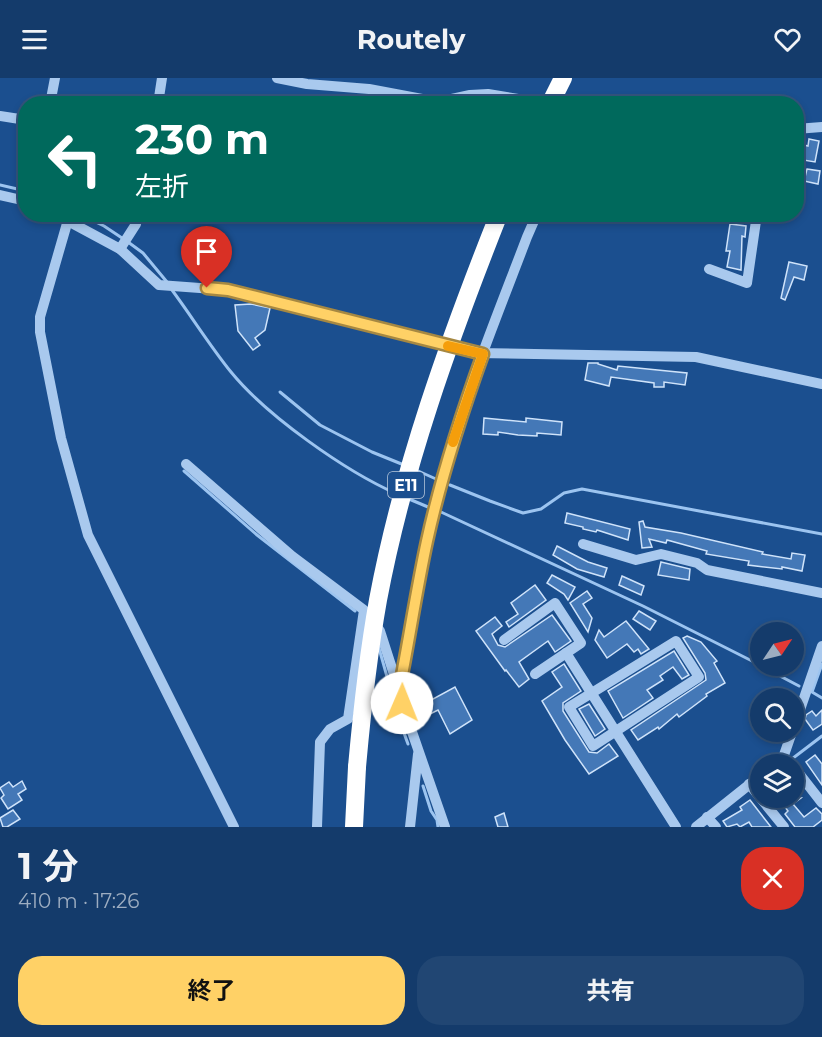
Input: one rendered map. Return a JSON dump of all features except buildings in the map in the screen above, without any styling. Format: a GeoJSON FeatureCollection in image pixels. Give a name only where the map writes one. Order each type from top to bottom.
{"type":"FeatureCollection","features":[{"type":"Feature","properties":{"kind":"highway"},"geometry":{"type":"LineString","coordinates":[[554,96],[563,78]]}},
{"type":"Feature","properties":{"kind":"highway","name":"E11"},"geometry":{"type":"LineString","coordinates":[[354,827],[364,694],[378,600],[395,527],[419,435],[442,365],[496,222]]}},
{"type":"Feature","properties":{"kind":"street"},"geometry":{"type":"LineString","coordinates":[[52,96],[55,78]]}},
{"type":"Feature","properties":{"kind":"street"},"geometry":{"type":"LineString","coordinates":[[159,96],[162,78]]}},
{"type":"Feature","properties":{"kind":"street"},"geometry":{"type":"LineString","coordinates":[[277,78],[307,84],[369,89],[406,96]]}},
{"type":"Feature","properties":{"kind":"street"},"geometry":{"type":"LineString","coordinates":[[465,96],[488,94],[500,96]]}},
{"type":"Feature","properties":{"kind":"street"},"geometry":{"type":"LineString","coordinates":[[0,116],[18,119]]}},
{"type":"Feature","properties":{"kind":"street"},"geometry":{"type":"LineString","coordinates":[[804,128],[822,127]]}},
{"type":"Feature","properties":{"kind":"street"},"geometry":{"type":"LineString","coordinates":[[0,195],[18,199]]}},
{"type":"Feature","properties":{"kind":"street"},"geometry":{"type":"LineString","coordinates":[[67,222],[40,317],[40,332],[61,438],[73,485],[88,535],[234,827]]}},
{"type":"Feature","properties":{"kind":"street"},"geometry":{"type":"LineString","coordinates":[[72,222],[122,247],[159,285],[228,290],[483,354],[696,357],[822,384]]}},
{"type":"Feature","properties":{"kind":"street"},"geometry":{"type":"LineString","coordinates":[[122,247],[131,234],[135,222]]}},
{"type":"Feature","properties":{"kind":"street"},"geometry":{"type":"LineString","coordinates":[[400,693],[429,531],[461,414],[534,222]]}},
{"type":"Feature","properties":{"kind":"street"},"geometry":{"type":"LineString","coordinates":[[709,269],[747,283],[756,222]]}},
{"type":"Feature","properties":{"kind":"street"},"geometry":{"type":"LineString","coordinates":[[186,464],[292,556],[364,610],[380,631],[445,827]]}},
{"type":"Feature","properties":{"kind":"street"},"geometry":{"type":"LineString","coordinates":[[583,544],[636,560],[660,554],[697,563],[707,570],[822,593]]}},
{"type":"Feature","properties":{"kind":"street"},"geometry":{"type":"LineString","coordinates":[[504,640],[555,603],[581,643],[535,674]]}},
{"type":"Feature","properties":{"kind":"street"},"geometry":{"type":"LineString","coordinates":[[317,827],[320,742],[330,729],[348,718],[364,610]]}},
{"type":"Feature","properties":{"kind":"street"},"geometry":{"type":"LineString","coordinates":[[676,641],[699,677],[615,731],[593,746],[569,707],[676,641]]}},
{"type":"Feature","properties":{"kind":"street"},"geometry":{"type":"LineString","coordinates":[[804,698],[822,646]]}},
{"type":"Feature","properties":{"kind":"street"},"geometry":{"type":"LineString","coordinates":[[566,653],[676,827]]}},
{"type":"Feature","properties":{"kind":"street"},"geometry":{"type":"LineString","coordinates":[[410,827],[418,762],[417,747]]}},
{"type":"Feature","properties":{"kind":"street"},"geometry":{"type":"LineString","coordinates":[[804,780],[822,803]]}},
{"type":"Feature","properties":{"kind":"street"},"geometry":{"type":"LineString","coordinates":[[696,827],[749,784],[784,827]]}},
{"type":"Feature","properties":{"kind":"street"},"geometry":{"type":"LineString","coordinates":[[707,817],[716,827]]}},
{"type":"Feature","properties":{"kind":"waterway"},"geometry":{"type":"LineString","coordinates":[[0,185],[18,189]]}},
{"type":"Feature","properties":{"kind":"waterway"},"geometry":{"type":"LineString","coordinates":[[96,222],[122,238]]}},
{"type":"Feature","properties":{"kind":"waterway"},"geometry":{"type":"LineString","coordinates":[[128,242],[143,253],[167,282]]}},
{"type":"Feature","properties":{"kind":"waterway"},"geometry":{"type":"LineString","coordinates":[[172,290],[216,352],[246,389],[286,424],[331,457],[397,494]]}},
{"type":"Feature","properties":{"kind":"waterway"},"geometry":{"type":"LineString","coordinates":[[280,392],[320,425],[372,452],[404,465]]}},
{"type":"Feature","properties":{"kind":"waterway"},"geometry":{"type":"LineString","coordinates":[[416,470],[436,479]]}},
{"type":"Feature","properties":{"kind":"waterway"},"geometry":{"type":"LineString","coordinates":[[184,471],[257,535],[355,611]]}},
{"type":"Feature","properties":{"kind":"waterway"},"geometry":{"type":"LineString","coordinates":[[450,485],[523,513],[541,509],[564,493],[582,489],[822,534]]}},
{"type":"Feature","properties":{"kind":"waterway"},"geometry":{"type":"LineString","coordinates":[[409,499],[428,507]]}},
{"type":"Feature","properties":{"kind":"waterway"},"geometry":{"type":"LineString","coordinates":[[441,512],[643,606],[750,660]]}},
{"type":"Feature","properties":{"kind":"waterway"},"geometry":{"type":"LineString","coordinates":[[378,645],[408,744]]}},
{"type":"Feature","properties":{"kind":"waterway"},"geometry":{"type":"LineString","coordinates":[[822,664],[812,692],[822,698]]}},
{"type":"Feature","properties":{"kind":"waterway"},"geometry":{"type":"LineString","coordinates":[[780,676],[799,686]]}},
{"type":"Feature","properties":{"kind":"waterway"},"geometry":{"type":"LineString","coordinates":[[798,754],[822,736]]}},
{"type":"Feature","properties":{"kind":"waterway"},"geometry":{"type":"LineString","coordinates":[[423,786],[438,827]]}},
{"type":"Feature","properties":{"kind":"slow traffic"},"geometry":{"type":"LineString","coordinates":[[448,346],[483,354],[453,442]]}},
{"type":"Feature","properties":{"kind":"route"},"geometry":{"type":"LineString","coordinates":[[207,288],[228,290],[293,305],[483,354],[461,414],[443,474],[427,542],[401,680],[402,703]]}}]}
